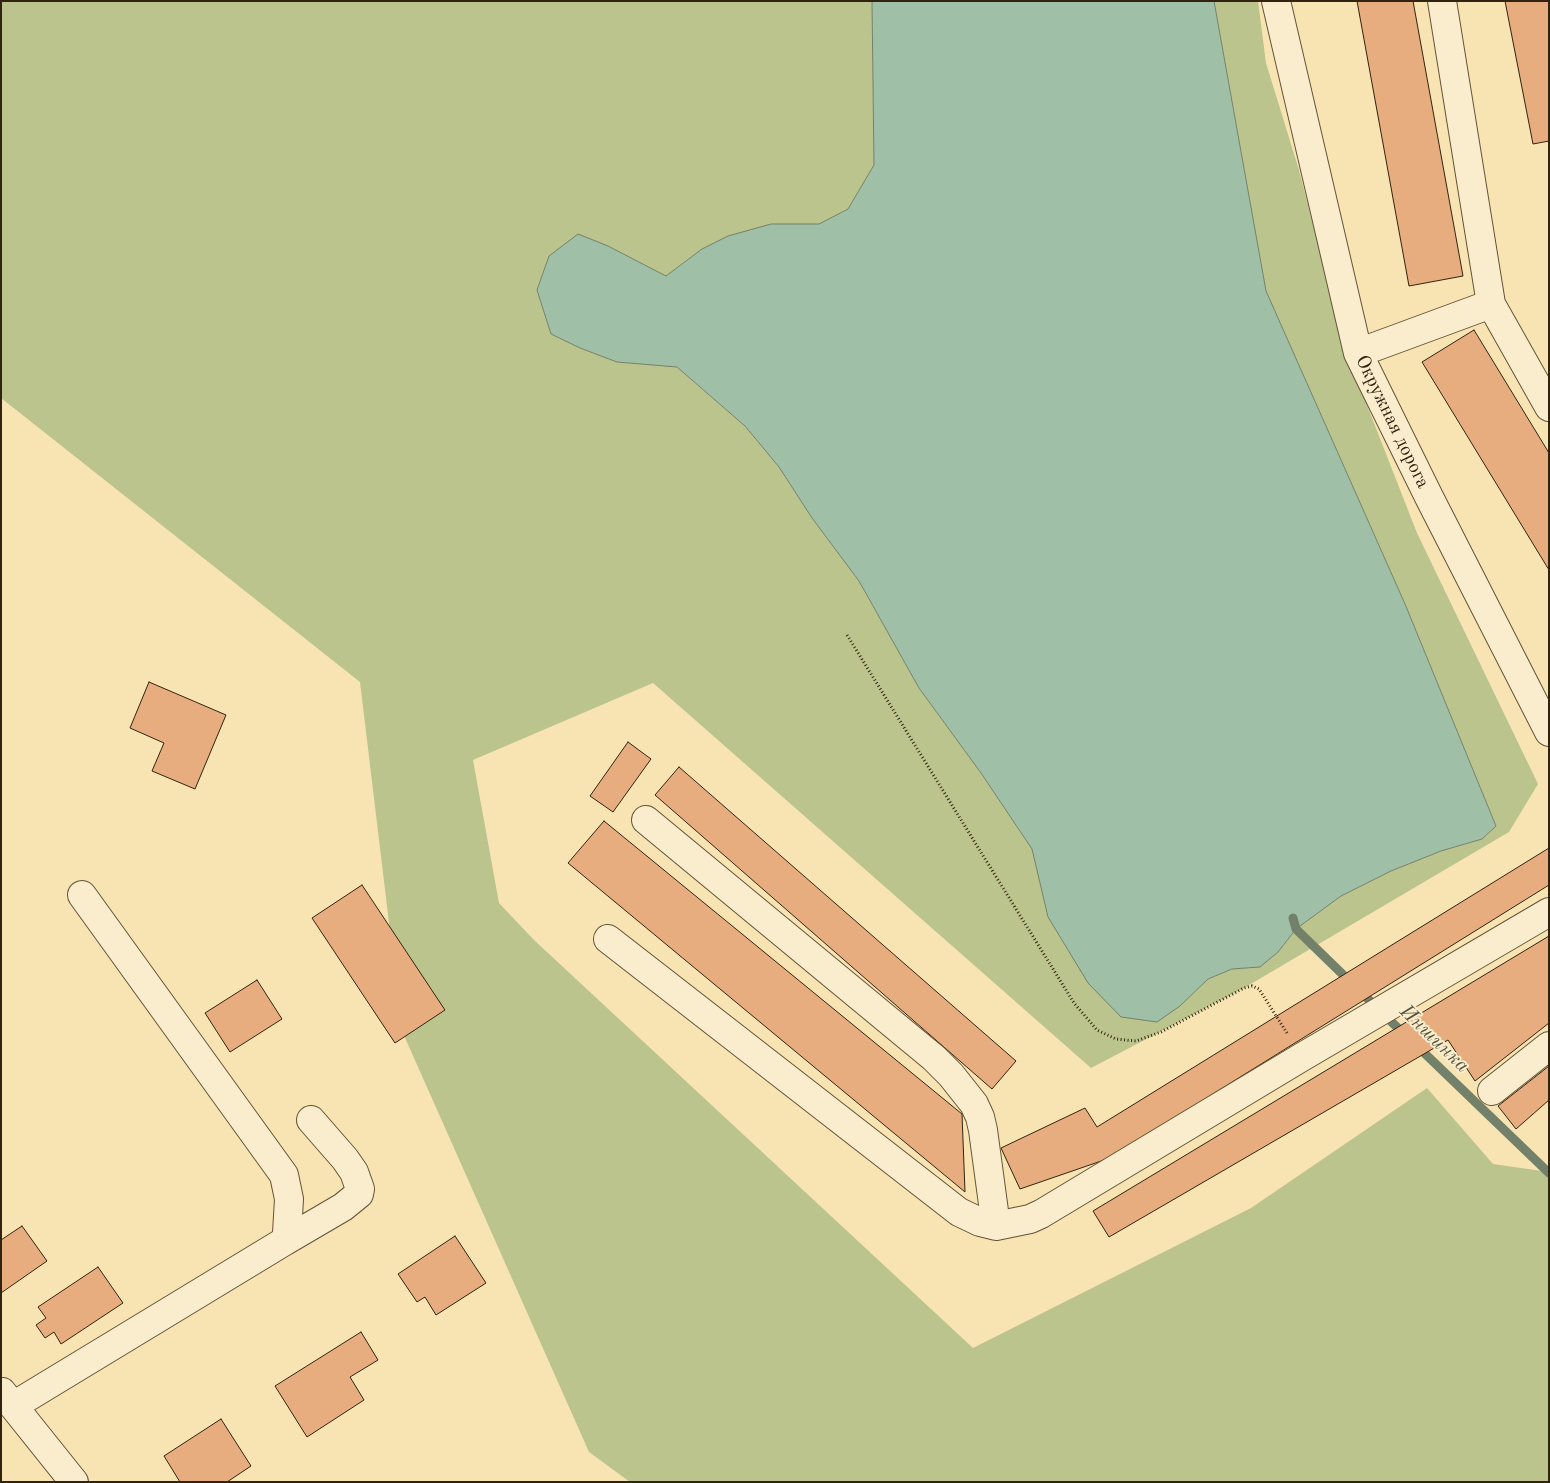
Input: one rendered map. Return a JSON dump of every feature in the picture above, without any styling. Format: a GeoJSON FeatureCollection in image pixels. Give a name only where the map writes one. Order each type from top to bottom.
{"type":"FeatureCollection","features":[{"type":"Feature","properties":{"kind":"street","name":"Окружная дорога"},"geometry":{"type":"LineString","coordinates":[[1276,1],[1358,353],[1428,497],[1549,732]]}},
{"type":"Feature","properties":{"kind":"street"},"geometry":{"type":"LineString","coordinates":[[1442,1],[1492,304],[1549,407]]}},
{"type":"Feature","properties":{"kind":"street"},"geometry":{"type":"LineString","coordinates":[[1358,353],[1492,304]]}},
{"type":"Feature","properties":{"kind":"street"},"geometry":{"type":"LineString","coordinates":[[646,820],[934,1058],[951,1075],[974,1104],[980,1117],[996,1226]]}},
{"type":"Feature","properties":{"kind":"street"},"geometry":{"type":"LineString","coordinates":[[82,895],[284,1175],[289,1198],[285,1241]]}},
{"type":"Feature","properties":{"kind":"street"},"geometry":{"type":"LineString","coordinates":[[608,939],[959,1212],[980,1222],[996,1226],[1030,1219],[1040,1214],[1549,912]]}},
{"type":"Feature","properties":{"kind":"street"},"geometry":{"type":"LineString","coordinates":[[1492,1091],[1549,1046]]}},
{"type":"Feature","properties":{"kind":"street"},"geometry":{"type":"LineString","coordinates":[[74,1482],[5,1398],[285,1241],[343,1207],[359,1194],[360,1190],[354,1172],[311,1120]]}},
{"type":"Feature","properties":{"kind":"path"},"geometry":{"type":"LineString","coordinates":[[847,635],[1074,1002],[1097,1030],[1116,1039],[1136,1041],[1161,1032],[1244,988],[1252,986],[1260,989],[1302,1057]]}},
{"type":"Feature","properties":{"kind":"shaded area"},"geometry":{"type":"Polygon","coordinates":[[[1,1],[872,1],[874,165],[848,209],[819,224],[771,224],[702,249],[666,276],[608,246],[549,256],[537,290],[551,334],[580,348],[617,362],[677,367],[745,426],[779,467],[812,518],[859,581],[919,688],[981,773],[1032,849],[1048,917],[1180,1006],[1208,979],[1232,969],[1260,966],[1278,952],[1296,929],[1341,896],[1391,871],[1441,851],[1482,839],[1496,826],[1405,604],[1266,291],[1214,1],[1258,1],[1266,63],[1299,170],[1345,349],[1417,533],[1538,784],[1509,832],[1244,988],[1091,1068],[653,683],[473,760],[499,903],[534,940],[973,1348],[1251,1208],[1427,1088],[1493,1164],[1549,1172],[1549,1482],[630,1482],[589,1452],[402,1031],[360,682],[1,398],[1,1]]]}},
{"type":"Feature","properties":{"kind":"shaded area"},"geometry":{"type":"Polygon","coordinates":[[[872,1],[1214,1],[1266,291],[1405,604],[1496,826],[1482,839],[1441,851],[1391,871],[1341,896],[1296,929],[1278,952],[1260,967],[1232,969],[1208,979],[1180,1006],[1157,1022],[1121,1017],[1088,983],[1048,917],[1032,849],[981,773],[919,688],[859,581],[812,518],[779,467],[745,426],[677,367],[617,362],[580,348],[551,334],[537,290],[549,256],[578,234],[608,246],[666,276],[702,249],[728,236],[771,224],[819,224],[848,209],[874,165],[872,1]]]}},
{"type":"Feature","properties":{"kind":"building"},"geometry":{"type":"Polygon","coordinates":[[[1357,1],[1413,1],[1463,276],[1409,286],[1357,1]]]}},
{"type":"Feature","properties":{"kind":"building"},"geometry":{"type":"Polygon","coordinates":[[[1505,1],[1549,1],[1549,141],[1533,144],[1505,1]]]}},
{"type":"Feature","properties":{"kind":"building"},"geometry":{"type":"Polygon","coordinates":[[[1474,330],[1549,453],[1549,570],[1422,362],[1474,330]]]}},
{"type":"Feature","properties":{"kind":"building"},"geometry":{"type":"Polygon","coordinates":[[[149,682],[226,715],[195,789],[152,771],[164,743],[130,728],[149,682]]]}},
{"type":"Feature","properties":{"kind":"building"},"geometry":{"type":"Polygon","coordinates":[[[628,742],[651,759],[613,812],[590,796],[628,742]]]}},
{"type":"Feature","properties":{"kind":"building"},"geometry":{"type":"Polygon","coordinates":[[[679,767],[1016,1061],[992,1089],[655,795],[679,767]]]}},
{"type":"Feature","properties":{"kind":"building"},"geometry":{"type":"Polygon","coordinates":[[[604,821],[962,1114],[965,1192],[568,863],[604,821]]]}},
{"type":"Feature","properties":{"kind":"building"},"geometry":{"type":"Polygon","coordinates":[[[1549,848],[1549,885],[1110,1158],[1020,1189],[1001,1148],[1085,1108],[1097,1127],[1549,848]]]}},
{"type":"Feature","properties":{"kind":"building"},"geometry":{"type":"Polygon","coordinates":[[[362,885],[445,1010],[395,1043],[312,918],[362,885]]]}},
{"type":"Feature","properties":{"kind":"building"},"geometry":{"type":"Polygon","coordinates":[[[1549,936],[1549,1023],[1475,1081],[1448,1040],[1109,1237],[1093,1211],[1549,936]]]}},
{"type":"Feature","properties":{"kind":"building"},"geometry":{"type":"Polygon","coordinates":[[[257,980],[282,1019],[230,1052],[205,1013],[257,980]]]}},
{"type":"Feature","properties":{"kind":"building"},"geometry":{"type":"Polygon","coordinates":[[[1549,1066],[1549,1100],[1516,1129],[1498,1106],[1549,1066]]]}},
{"type":"Feature","properties":{"kind":"building"},"geometry":{"type":"Polygon","coordinates":[[[22,1226],[47,1261],[1,1293],[1,1240],[22,1226]]]}},
{"type":"Feature","properties":{"kind":"building"},"geometry":{"type":"Polygon","coordinates":[[[455,1236],[486,1283],[436,1315],[425,1297],[417,1302],[398,1274],[455,1236]]]}},
{"type":"Feature","properties":{"kind":"building"},"geometry":{"type":"Polygon","coordinates":[[[98,1267],[123,1303],[61,1344],[54,1332],[45,1338],[36,1325],[46,1318],[38,1307],[98,1267]]]}},
{"type":"Feature","properties":{"kind":"building"},"geometry":{"type":"Polygon","coordinates":[[[361,1332],[378,1360],[350,1377],[364,1400],[307,1437],[275,1386],[361,1332]]]}},
{"type":"Feature","properties":{"kind":"building"},"geometry":{"type":"Polygon","coordinates":[[[221,1419],[251,1466],[227,1482],[180,1482],[164,1456],[221,1419]]]}},
{"type":"Feature","properties":{"kind":"waterway","name":"Иншинка"},"geometry":{"type":"LineString","coordinates":[[1293,918],[1296,929],[1405,1035]]}},
{"type":"Feature","properties":{"kind":"waterway","name":"Иншинка"},"geometry":{"type":"LineString","coordinates":[[1417,1046],[1549,1173]]}}]}
